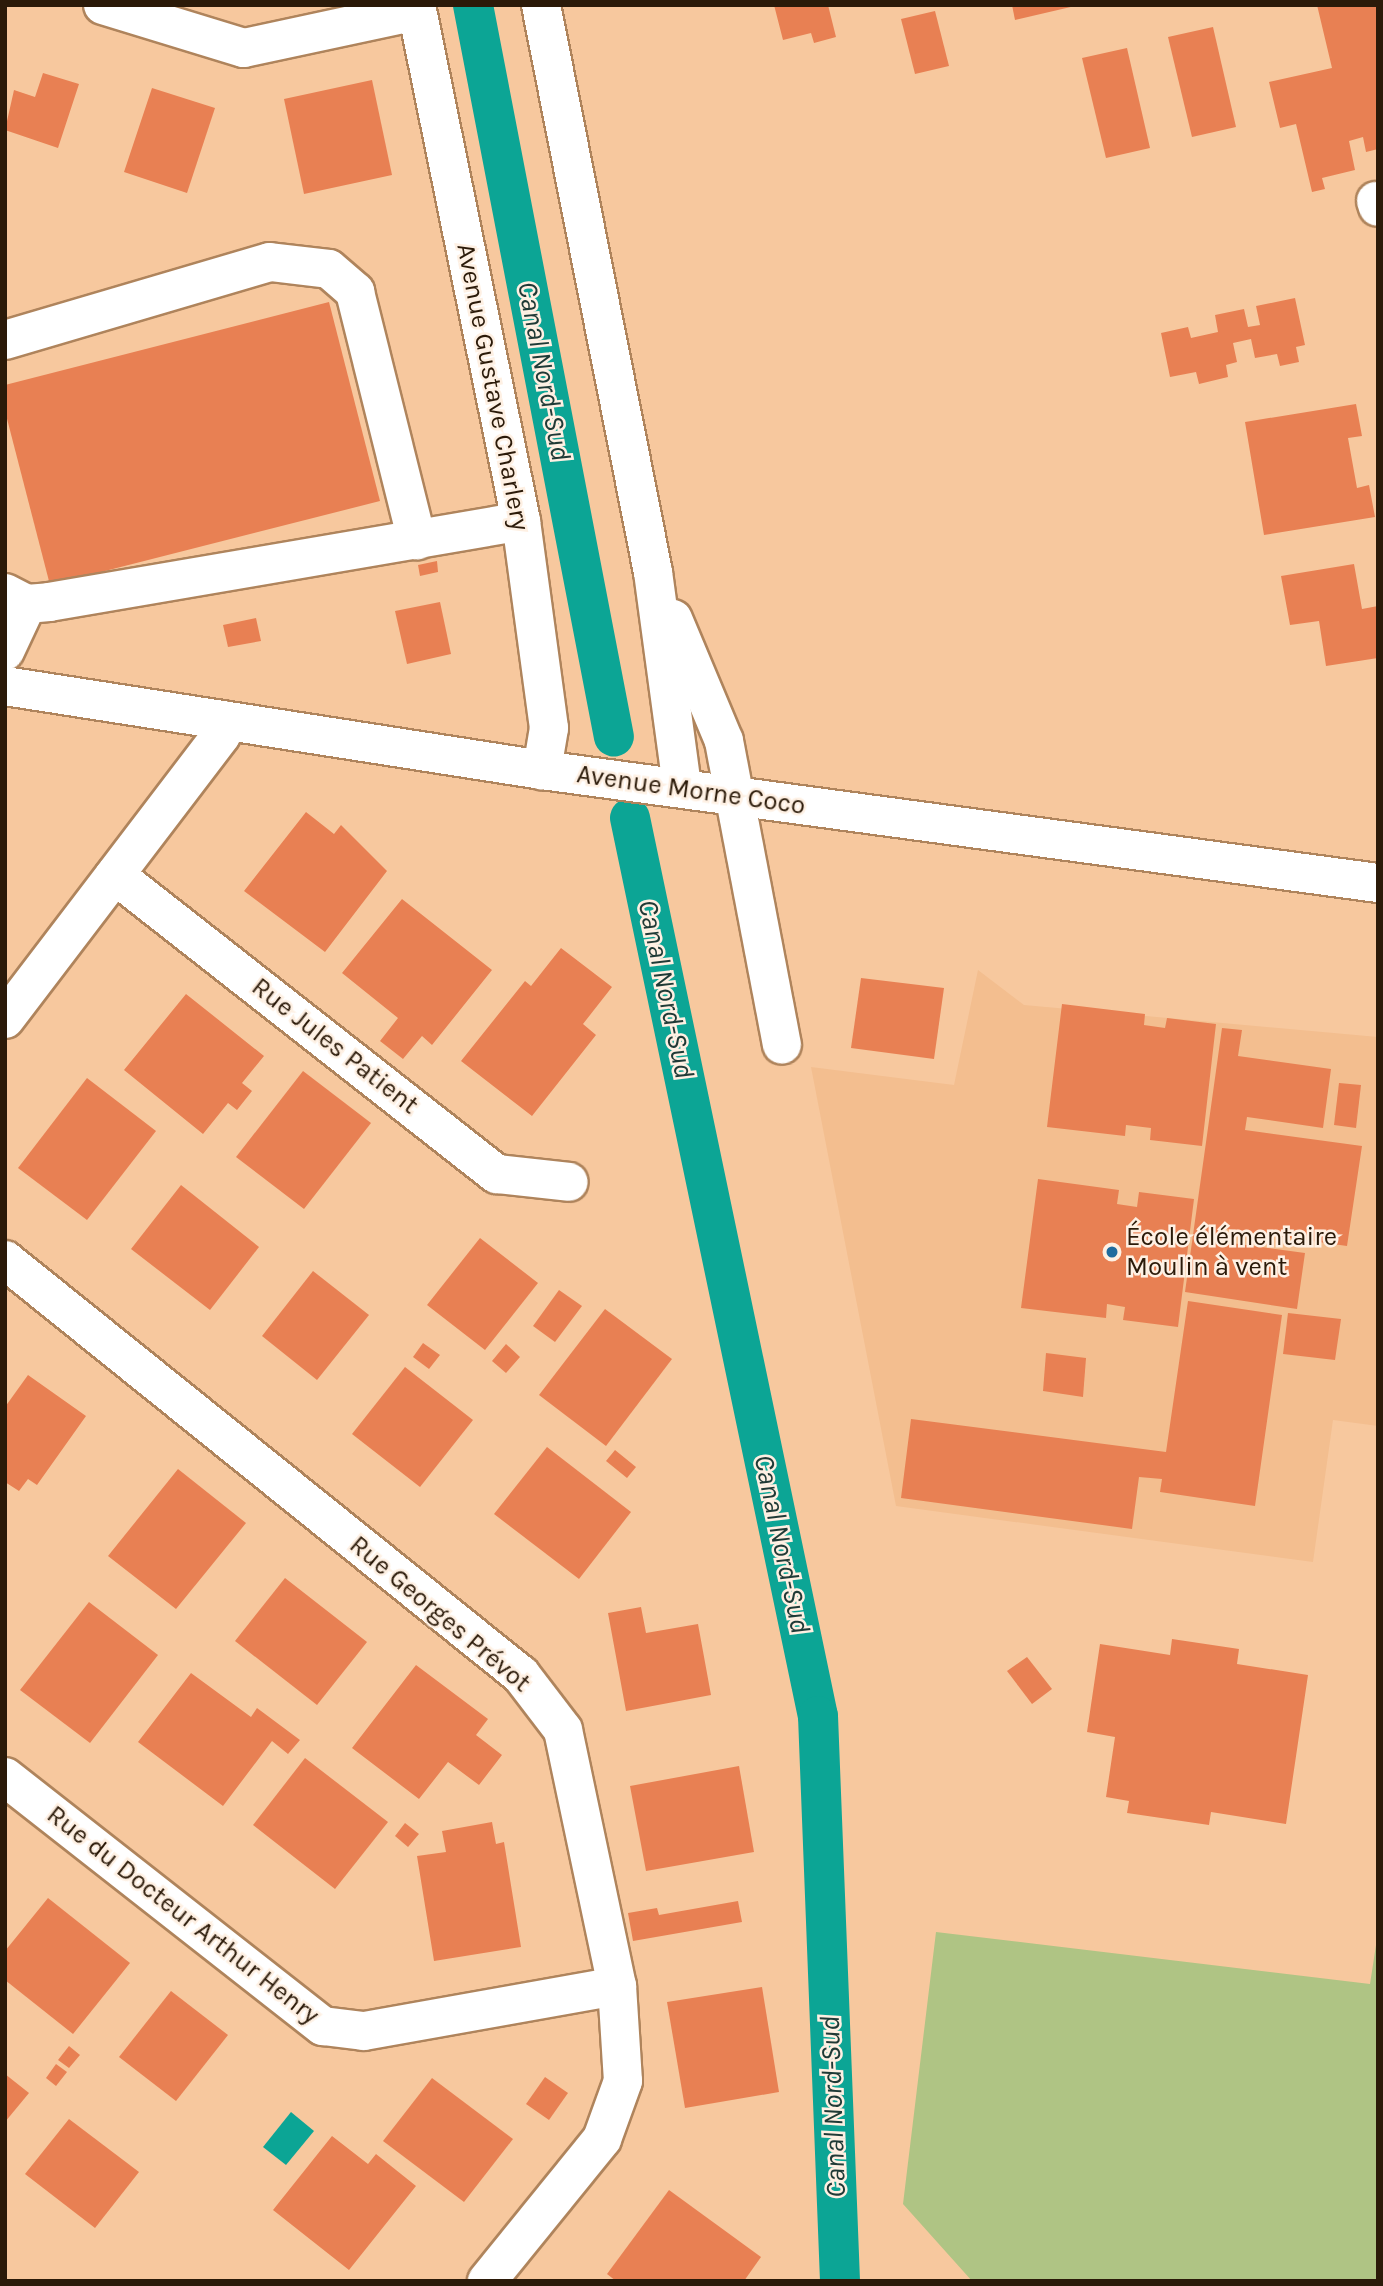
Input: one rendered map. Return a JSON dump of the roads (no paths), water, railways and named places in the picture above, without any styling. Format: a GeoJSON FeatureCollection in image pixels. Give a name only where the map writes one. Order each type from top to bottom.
{"type":"FeatureCollection","features":[{"type":"Feature","properties":{"kind":"street"},"geometry":{"type":"LineString","coordinates":[[103,5],[244,48],[417,8]]}},
{"type":"Feature","properties":{"kind":"street"},"geometry":{"type":"LineString","coordinates":[[541,5],[653,572],[682,787]]}},
{"type":"Feature","properties":{"kind":"street","name":"Avenue Gustave Charlery"},"geometry":{"type":"LineString","coordinates":[[417,8],[521,521],[549,728],[542,771]]}},
{"type":"Feature","properties":{"kind":"street"},"geometry":{"type":"LineString","coordinates":[[5,340],[270,262],[329,269],[355,292],[417,540]]}},
{"type":"Feature","properties":{"kind":"street"},"geometry":{"type":"LineString","coordinates":[[5,651],[16,598],[417,540],[521,521]]}},
{"type":"Feature","properties":{"kind":"street"},"geometry":{"type":"LineString","coordinates":[[653,572],[724,741],[730,793],[782,1045]]}},
{"type":"Feature","properties":{"kind":"street","name":"Avenue Morne Coco"},"geometry":{"type":"LineString","coordinates":[[5,686],[542,771],[730,793],[1378,883]]}},
{"type":"Feature","properties":{"kind":"street"},"geometry":{"type":"LineString","coordinates":[[5,1019],[221,735],[222,720]]}},
{"type":"Feature","properties":{"kind":"street","name":"Rue Jules Patient"},"geometry":{"type":"LineString","coordinates":[[115,875],[496,1174],[569,1182]]}},
{"type":"Feature","properties":{"kind":"street","name":"Rue Georges Prévot"},"geometry":{"type":"LineString","coordinates":[[5,1260],[521,1675],[564,1730],[617,1986],[623,2081],[602,2139],[487,2281]]}},
{"type":"Feature","properties":{"kind":"street","name":"Rue du Docteur Arthur Henry"},"geometry":{"type":"LineString","coordinates":[[5,1777],[323,2026],[364,2031],[617,1986]]}},
{"type":"Feature","properties":{"kind":"water"},"geometry":{"type":"Polygon","coordinates":[[[291,2112],[314,2131],[286,2165],[263,2147],[291,2112]]]}},
{"type":"Feature","properties":{"kind":"waterway","name":"Canal Nord-Sud"},"geometry":{"type":"LineString","coordinates":[[473,5],[614,737]]}},
{"type":"Feature","properties":{"kind":"waterway","name":"Canal Nord-Sud"},"geometry":{"type":"LineString","coordinates":[[630,818],[818,1716],[840,2281]]}},
{"type":"Feature","properties":{"kind":"place","name":"École élémentaire Moulin à vent"},"geometry":{"type":"Point","coordinates":[1112,1252]}}]}
